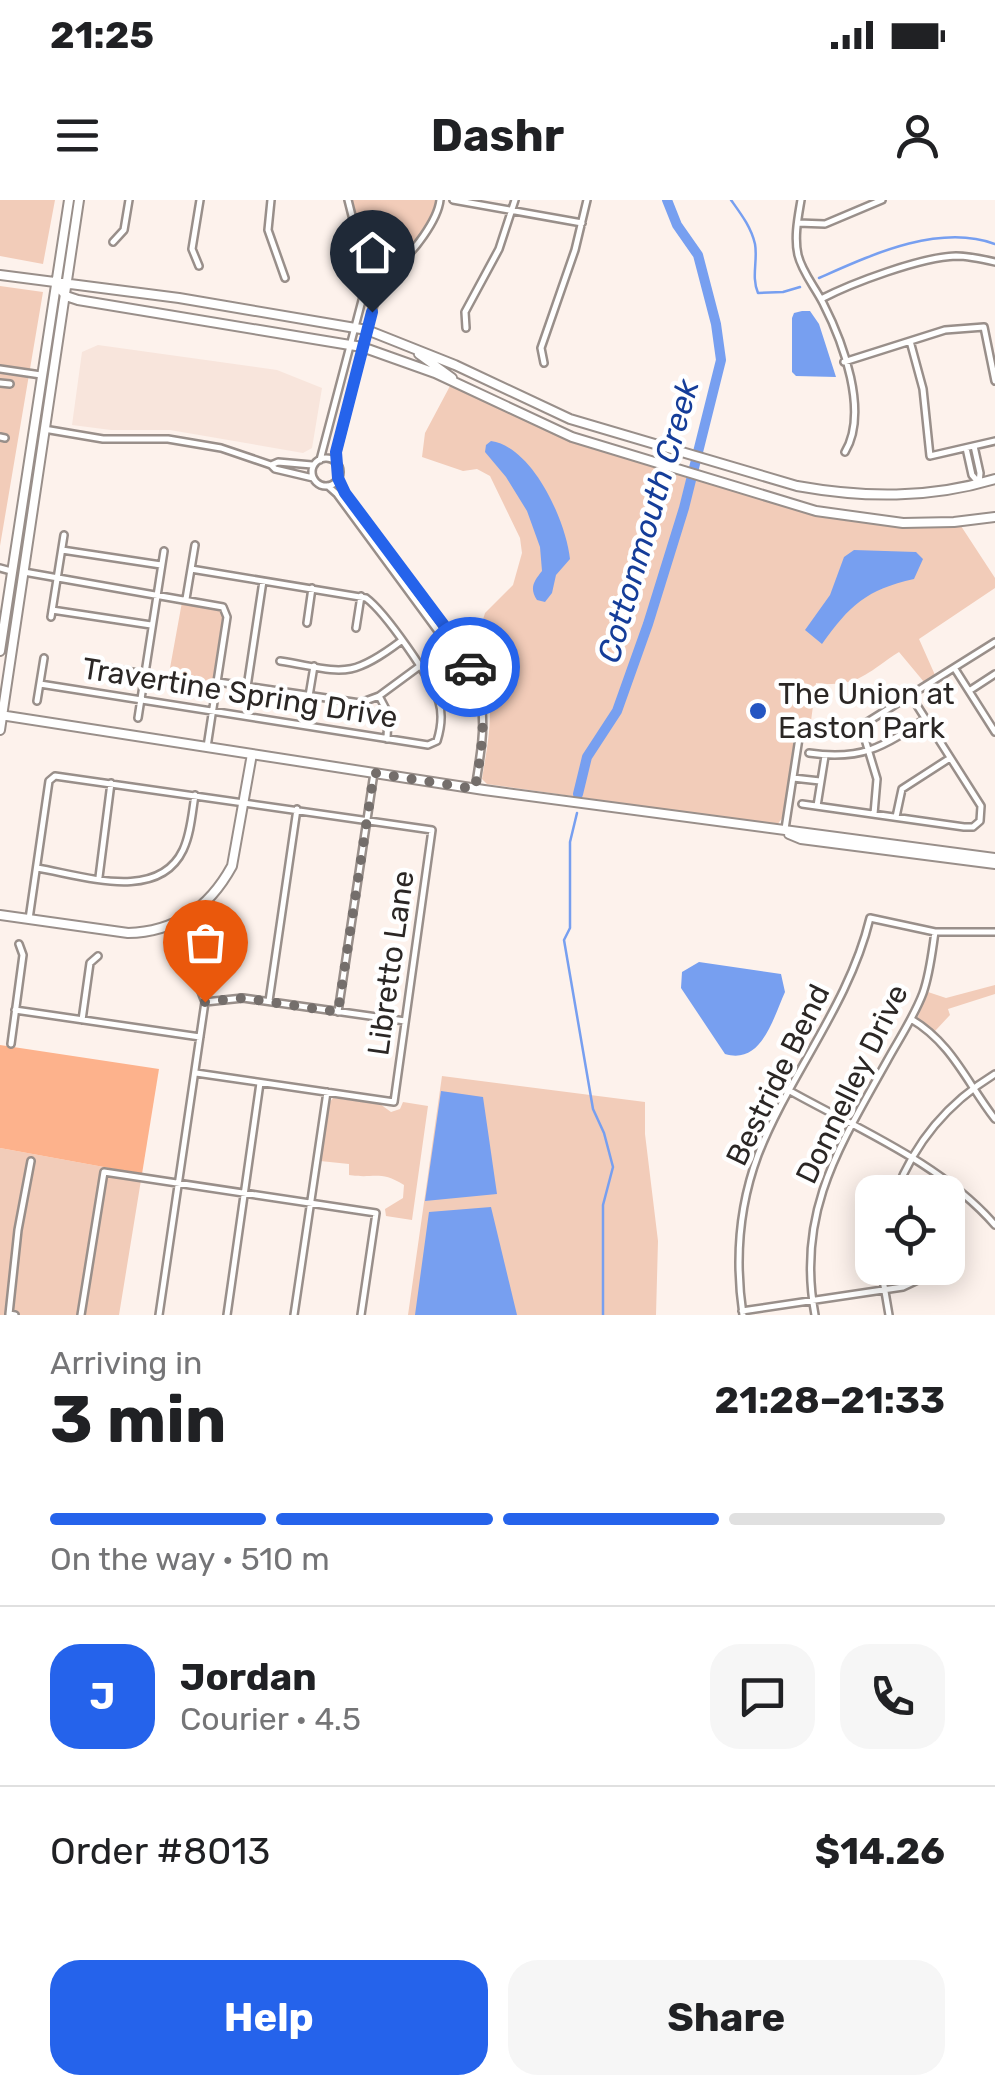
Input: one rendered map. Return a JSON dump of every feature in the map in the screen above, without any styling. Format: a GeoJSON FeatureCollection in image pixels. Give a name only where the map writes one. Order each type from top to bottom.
{"type":"FeatureCollection","features":[{"type":"Feature","properties":{"kind":"street"},"geometry":{"type":"LineString","coordinates":[[0,650],[68,200]]}},
{"type":"Feature","properties":{"kind":"street"},"geometry":{"type":"LineString","coordinates":[[0,730],[79,200]]}},
{"type":"Feature","properties":{"kind":"street"},"geometry":{"type":"LineString","coordinates":[[114,242],[124,230],[129,200]]}},
{"type":"Feature","properties":{"kind":"street"},"geometry":{"type":"LineString","coordinates":[[199,266],[192,249],[200,200]]}},
{"type":"Feature","properties":{"kind":"street"},"geometry":{"type":"LineString","coordinates":[[271,200],[268,230],[286,278]]}},
{"type":"Feature","properties":{"kind":"street"},"geometry":{"type":"LineString","coordinates":[[348,200],[363,258],[365,288],[336,452],[338,478],[345,493],[449,632],[450,640],[473,674],[483,711],[475,789]]}},
{"type":"Feature","properties":{"kind":"street"},"geometry":{"type":"LineString","coordinates":[[466,328],[464,312],[500,249],[514,200]]}},
{"type":"Feature","properties":{"kind":"street"},"geometry":{"type":"LineString","coordinates":[[544,363],[541,348],[587,200]]}},
{"type":"Feature","properties":{"kind":"street"},"geometry":{"type":"LineString","coordinates":[[800,200],[798,256],[821,300],[856,409],[854,437],[845,452]]}},
{"type":"Feature","properties":{"kind":"street"},"geometry":{"type":"LineString","coordinates":[[798,223],[832,222],[882,200]]}},
{"type":"Feature","properties":{"kind":"street"},"geometry":{"type":"LineString","coordinates":[[313,478],[357,346],[367,330],[376,294],[430,228],[445,201],[582,223]]}},
{"type":"Feature","properties":{"kind":"street"},"geometry":{"type":"LineString","coordinates":[[821,300],[845,287],[941,258],[971,257],[995,262]]}},
{"type":"Feature","properties":{"kind":"street"},"geometry":{"type":"LineString","coordinates":[[363,258],[377,266],[396,265]]}},
{"type":"Feature","properties":{"kind":"street"},"geometry":{"type":"LineString","coordinates":[[0,275],[160,295],[367,330],[570,419],[796,486],[865,495],[941,492],[995,479]]}},
{"type":"Feature","properties":{"kind":"street"},"geometry":{"type":"LineString","coordinates":[[56,283],[66,296],[78,300],[357,346],[417,366],[572,437],[816,510],[858,519],[930,523],[995,517]]}},
{"type":"Feature","properties":{"kind":"street"},"geometry":{"type":"LineString","coordinates":[[844,362],[955,328],[984,328],[995,381]]}},
{"type":"Feature","properties":{"kind":"street"},"geometry":{"type":"LineString","coordinates":[[398,341],[484,398]]}},
{"type":"Feature","properties":{"kind":"street"},"geometry":{"type":"LineString","coordinates":[[910,341],[923,389],[930,456],[995,441]]}},
{"type":"Feature","properties":{"kind":"street"},"geometry":{"type":"LineString","coordinates":[[0,368],[41,374]]}},
{"type":"Feature","properties":{"kind":"street"},"geometry":{"type":"LineString","coordinates":[[0,382],[10,384]]}},
{"type":"Feature","properties":{"kind":"street"},"geometry":{"type":"LineString","coordinates":[[44,430],[112,440],[168,439],[214,447],[271,464],[307,466],[328,459],[337,464]]}},
{"type":"Feature","properties":{"kind":"street"},"geometry":{"type":"LineString","coordinates":[[966,448],[972,475],[978,482],[974,446]]}},
{"type":"Feature","properties":{"kind":"street"},"geometry":{"type":"LineString","coordinates":[[271,464],[275,469],[313,478],[337,494],[442,638],[450,640]]}},
{"type":"Feature","properties":{"kind":"street"},"geometry":{"type":"LineString","coordinates":[[328,486],[338,478]]}},
{"type":"Feature","properties":{"kind":"street"},"geometry":{"type":"LineString","coordinates":[[64,535],[51,613],[152,625]]}},
{"type":"Feature","properties":{"kind":"street"},"geometry":{"type":"LineString","coordinates":[[186,599],[195,545]]}},
{"type":"Feature","properties":{"kind":"street"},"geometry":{"type":"LineString","coordinates":[[62,550],[161,565]]}},
{"type":"Feature","properties":{"kind":"street"},"geometry":{"type":"LineString","coordinates":[[138,718],[164,551]]}},
{"type":"Feature","properties":{"kind":"street"},"geometry":{"type":"LineString","coordinates":[[0,568],[220,606],[227,614],[207,747]]}},
{"type":"Feature","properties":{"kind":"street"},"geometry":{"type":"LineString","coordinates":[[192,570],[361,596],[374,603],[419,666]]}},
{"type":"Feature","properties":{"kind":"street"},"geometry":{"type":"LineString","coordinates":[[247,686],[263,581]]}},
{"type":"Feature","properties":{"kind":"street"},"geometry":{"type":"LineString","coordinates":[[306,622],[312,588]]}},
{"type":"Feature","properties":{"kind":"street"},"geometry":{"type":"LineString","coordinates":[[356,628],[361,596]]}},
{"type":"Feature","properties":{"kind":"street"},"geometry":{"type":"LineString","coordinates":[[218,682],[355,703],[379,696],[450,640]]}},
{"type":"Feature","properties":{"kind":"street"},"geometry":{"type":"LineString","coordinates":[[280,660],[345,670],[362,668],[401,641]]}},
{"type":"Feature","properties":{"kind":"street"},"geometry":{"type":"LineString","coordinates":[[785,832],[802,724],[838,729],[861,726],[995,642]]}},
{"type":"Feature","properties":{"kind":"street"},"geometry":{"type":"LineString","coordinates":[[38,700],[44,658]]}},
{"type":"Feature","properties":{"kind":"street"},"geometry":{"type":"LineString","coordinates":[[309,696],[314,666]]}},
{"type":"Feature","properties":{"kind":"street","name":"Travertine Spring Drive"},"geometry":{"type":"LineString","coordinates":[[40,684],[434,744],[441,724],[440,705],[419,666]]}},
{"type":"Feature","properties":{"kind":"street"},"geometry":{"type":"LineString","coordinates":[[108,668],[144,674]]}},
{"type":"Feature","properties":{"kind":"street"},"geometry":{"type":"LineString","coordinates":[[955,669],[994,730]]}},
{"type":"Feature","properties":{"kind":"street"},"geometry":{"type":"LineString","coordinates":[[969,691],[995,674]]}},
{"type":"Feature","properties":{"kind":"street"},"geometry":{"type":"LineString","coordinates":[[379,696],[388,713],[387,739]]}},
{"type":"Feature","properties":{"kind":"street"},"geometry":{"type":"LineString","coordinates":[[802,804],[964,827],[980,821],[982,806],[911,696]]}},
{"type":"Feature","properties":{"kind":"street"},"geometry":{"type":"LineString","coordinates":[[1,716],[785,832],[801,839],[995,861]]}},
{"type":"Feature","properties":{"kind":"street"},"geometry":{"type":"LineString","coordinates":[[809,753],[842,757],[869,752],[926,720]]}},
{"type":"Feature","properties":{"kind":"street"},"geometry":{"type":"LineString","coordinates":[[861,726],[877,779],[874,814]]}},
{"type":"Feature","properties":{"kind":"street"},"geometry":{"type":"LineString","coordinates":[[0,915],[146,933],[199,910],[222,883],[236,850],[252,754]]}},
{"type":"Feature","properties":{"kind":"street"},"geometry":{"type":"LineString","coordinates":[[817,806],[824,756]]}},
{"type":"Feature","properties":{"kind":"street"},"geometry":{"type":"LineString","coordinates":[[896,817],[904,786],[950,758]]}},
{"type":"Feature","properties":{"kind":"street"},"geometry":{"type":"LineString","coordinates":[[338,1012],[374,773]]}},
{"type":"Feature","properties":{"kind":"street"},"geometry":{"type":"LineString","coordinates":[[29,919],[52,778],[58,775],[367,820]]}},
{"type":"Feature","properties":{"kind":"street"},"geometry":{"type":"LineString","coordinates":[[793,778],[821,782]]}},
{"type":"Feature","properties":{"kind":"street"},"geometry":{"type":"LineString","coordinates":[[99,878],[111,783]]}},
{"type":"Feature","properties":{"kind":"street"},"geometry":{"type":"LineString","coordinates":[[37,868],[140,882],[173,864],[186,844],[194,795]]}},
{"type":"Feature","properties":{"kind":"street"},"geometry":{"type":"LineString","coordinates":[[269,1002],[298,809]]}},
{"type":"Feature","properties":{"kind":"street","name":"Libretto Lane"},"geometry":{"type":"LineString","coordinates":[[327,1092],[394,1102],[432,830],[367,820]]}},
{"type":"Feature","properties":{"kind":"street","name":"Bestride Bend"},"geometry":{"type":"LineString","coordinates":[[743,1313],[739,1265],[746,1195],[762,1146],[850,981],[870,918],[935,932]]}},
{"type":"Feature","properties":{"kind":"street"},"geometry":{"type":"LineString","coordinates":[[159,1315],[205,1002],[174,924]]}},
{"type":"Feature","properties":{"kind":"street"},"geometry":{"type":"LineString","coordinates":[[935,932],[995,932]]}},
{"type":"Feature","properties":{"kind":"street","name":"Donnelley Drive"},"geometry":{"type":"LineString","coordinates":[[815,1315],[810,1261],[814,1219],[826,1175],[911,1019],[928,978],[935,932]]}},
{"type":"Feature","properties":{"kind":"street"},"geometry":{"type":"LineString","coordinates":[[11,1044],[22,956],[19,944]]}},
{"type":"Feature","properties":{"kind":"street"},"geometry":{"type":"LineString","coordinates":[[82,1020],[90,963],[98,956]]}},
{"type":"Feature","properties":{"kind":"street"},"geometry":{"type":"LineString","coordinates":[[205,1002],[243,998],[405,1021]]}},
{"type":"Feature","properties":{"kind":"street"},"geometry":{"type":"LineString","coordinates":[[15,1010],[200,1037]]}},
{"type":"Feature","properties":{"kind":"street"},"geometry":{"type":"LineString","coordinates":[[911,1019],[939,1038],[995,1119]]}},
{"type":"Feature","properties":{"kind":"street"},"geometry":{"type":"LineString","coordinates":[[196,1073],[327,1092],[294,1315]]}},
{"type":"Feature","properties":{"kind":"street"},"geometry":{"type":"LineString","coordinates":[[904,1175],[945,1112],[995,1074]]}},
{"type":"Feature","properties":{"kind":"street"},"geometry":{"type":"LineString","coordinates":[[226,1315],[260,1083]]}},
{"type":"Feature","properties":{"kind":"street"},"geometry":{"type":"LineString","coordinates":[[790,1091],[957,1187],[995,1225]]}},
{"type":"Feature","properties":{"kind":"street"},"geometry":{"type":"LineString","coordinates":[[16,1315],[9,1314],[30,1161]]}},
{"type":"Feature","properties":{"kind":"street"},"geometry":{"type":"LineString","coordinates":[[81,1315],[104,1172],[376,1213],[361,1315]]}},
{"type":"Feature","properties":{"kind":"street"},"geometry":{"type":"LineString","coordinates":[[883,1285],[889,1315]]}},
{"type":"Feature","properties":{"kind":"street"},"geometry":{"type":"LineString","coordinates":[[743,1313],[906,1285]]}},
{"type":"Feature","properties":{"kind":"shaded area"},"geometry":{"type":"Polygon","coordinates":[[[0,200],[55,200],[43,264],[0,256],[0,200]]]}},
{"type":"Feature","properties":{"kind":"shaded area"},"geometry":{"type":"Polygon","coordinates":[[[350,200],[437,200],[431,220],[417,241],[399,258],[380,265],[363,254],[350,200]]]}},
{"type":"Feature","properties":{"kind":"shaded area"},"geometry":{"type":"Polygon","coordinates":[[[0,286],[43,292],[0,546],[0,286]]]}},
{"type":"Feature","properties":{"kind":"shaded area"},"geometry":{"type":"Polygon","coordinates":[[[98,345],[277,370],[322,388],[312,448],[303,453],[170,430],[111,430],[72,425],[82,352],[98,345]]]}},
{"type":"Feature","properties":{"kind":"shaded area"},"geometry":{"type":"Polygon","coordinates":[[[450,386],[582,445],[800,511],[887,526],[961,526],[995,578],[995,588],[919,639],[935,675],[924,682],[899,652],[852,681],[816,683],[811,721],[797,719],[783,817],[777,825],[487,784],[482,779],[489,696],[479,665],[468,652],[486,644],[482,623],[485,613],[513,585],[522,553],[520,538],[490,476],[477,469],[463,471],[422,457],[425,433],[450,386]]]}},
{"type":"Feature","properties":{"kind":"shaded area"},"geometry":{"type":"Polygon","coordinates":[[[182,602],[223,613],[212,687],[168,679],[182,602]]]}},
{"type":"Feature","properties":{"kind":"shaded area"},"geometry":{"type":"Polygon","coordinates":[[[995,985],[995,994],[948,1009],[950,1015],[935,1031],[917,1019],[928,992],[946,998],[995,985]]]}},
{"type":"Feature","properties":{"kind":"shaded area"},"geometry":{"type":"Polygon","coordinates":[[[0,1045],[159,1069],[142,1174],[0,1148],[0,1045]]]}},
{"type":"Feature","properties":{"kind":"shaded area"},"geometry":{"type":"Polygon","coordinates":[[[442,1076],[645,1102],[658,1241],[656,1315],[408,1315],[442,1076]]]}},
{"type":"Feature","properties":{"kind":"shaded area"},"geometry":{"type":"Polygon","coordinates":[[[333,1098],[380,1104],[391,1112],[400,1109],[403,1102],[428,1106],[412,1220],[386,1216],[385,1209],[403,1198],[404,1185],[383,1176],[349,1175],[349,1164],[320,1161],[333,1098]]]}},
{"type":"Feature","properties":{"kind":"shaded area"},"geometry":{"type":"Polygon","coordinates":[[[0,1148],[142,1174],[119,1315],[0,1315],[0,1148]]]}},
{"type":"Feature","properties":{"kind":"water"},"geometry":{"type":"Polygon","coordinates":[[[810,311],[819,324],[836,377],[796,376],[792,372],[792,318],[810,311]]]}},
{"type":"Feature","properties":{"kind":"water"},"geometry":{"type":"Polygon","coordinates":[[[491,441],[506,446],[533,471],[562,525],[570,559],[556,575],[552,593],[545,602],[537,600],[533,592],[542,571],[540,547],[527,511],[485,452],[491,441]]]}},
{"type":"Feature","properties":{"kind":"water"},"geometry":{"type":"Polygon","coordinates":[[[854,550],[916,552],[923,559],[914,579],[883,588],[860,601],[822,644],[805,630],[830,595],[844,557],[854,550]]]}},
{"type":"Feature","properties":{"kind":"water"},"geometry":{"type":"Polygon","coordinates":[[[699,962],[781,974],[785,992],[776,1014],[764,1037],[748,1053],[725,1054],[681,988],[682,972],[699,962]]]}},
{"type":"Feature","properties":{"kind":"water"},"geometry":{"type":"Polygon","coordinates":[[[441,1091],[483,1097],[497,1194],[425,1201],[441,1091]]]}},
{"type":"Feature","properties":{"kind":"water"},"geometry":{"type":"Polygon","coordinates":[[[491,1207],[517,1315],[415,1315],[429,1212],[491,1207]]]}},
{"type":"Feature","properties":{"kind":"waterway","name":"Cottonmouth Creek"},"geometry":{"type":"LineString","coordinates":[[578,794],[587,757],[617,711],[648,624],[684,508],[721,360],[698,255],[677,225],[667,200]]}},
{"type":"Feature","properties":{"kind":"waterway"},"geometry":{"type":"LineString","coordinates":[[731,200],[753,238],[758,293],[800,287]]}},
{"type":"Feature","properties":{"kind":"waterway"},"geometry":{"type":"LineString","coordinates":[[819,278],[928,239],[973,238],[995,244]]}},
{"type":"Feature","properties":{"kind":"waterway","name":"Cottonmouth Creek"},"geometry":{"type":"LineString","coordinates":[[577,813],[570,842],[570,928],[564,940],[593,1109],[613,1167],[603,1205],[603,1315]]}},
{"type":"Feature","properties":{"kind":"way so far"},"geometry":{"type":"LineString","coordinates":[[205,1002],[243,998],[338,1012],[374,773],[475,789],[484,721],[470,667]]}},
{"type":"Feature","properties":{"kind":"place","name":"The Union at Easton Park"},"geometry":{"type":"Point","coordinates":[758,711]}},
{"type":"Feature","properties":{"kind":"route"},"geometry":{"type":"LineString","coordinates":[[372,312],[336,452],[338,478],[470,667]]}}]}
